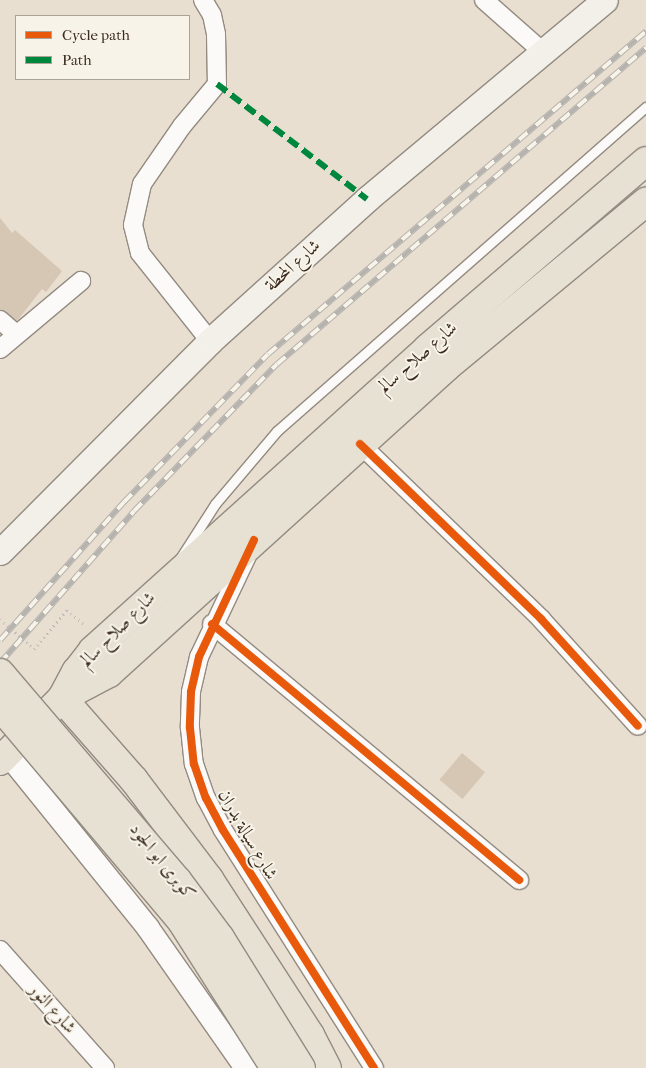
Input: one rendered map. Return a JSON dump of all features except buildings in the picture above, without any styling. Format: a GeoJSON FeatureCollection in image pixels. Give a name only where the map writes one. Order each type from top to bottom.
{"type":"FeatureCollection","features":[{"type":"Feature","properties":{"kind":"main road","name":"شارع المحطة"},"geometry":{"type":"LineString","coordinates":[[0,552],[210,342],[367,199],[605,0]]}},
{"type":"Feature","properties":{"kind":"main road","name":"شارع صلاح سالم"},"geometry":{"type":"LineString","coordinates":[[62,698],[76,672],[93,650],[164,584],[428,348],[646,161]]}},
{"type":"Feature","properties":{"kind":"main road","name":"شارع صلاح سالم"},"geometry":{"type":"LineString","coordinates":[[62,698],[109,673],[445,368],[646,202]]}},
{"type":"Feature","properties":{"kind":"main road","name":"كوبرى ابو الجود"},"geometry":{"type":"LineString","coordinates":[[0,672],[194,901],[301,1068]]}},
{"type":"Feature","properties":{"kind":"main road"},"geometry":{"type":"LineString","coordinates":[[4,757],[62,698],[134,780],[209,879],[310,1035],[328,1068]]}},
{"type":"Feature","properties":{"kind":"main road","name":"كوبرى ابو الجود"},"geometry":{"type":"LineString","coordinates":[[0,706],[181,920],[275,1068]]}},
{"type":"Feature","properties":{"kind":"street"},"geometry":{"type":"LineString","coordinates":[[203,0],[212,15],[216,34],[217,84],[182,126],[142,184],[133,225],[140,253],[210,342]]}},
{"type":"Feature","properties":{"kind":"street"},"geometry":{"type":"LineString","coordinates":[[484,0],[543,52]]}},
{"type":"Feature","properties":{"kind":"street"},"geometry":{"type":"LineString","coordinates":[[0,349],[81,281]]}},
{"type":"Feature","properties":{"kind":"street"},"geometry":{"type":"LineString","coordinates":[[0,320],[16,334]]}},
{"type":"Feature","properties":{"kind":"street"},"geometry":{"type":"LineString","coordinates":[[360,444],[541,619],[638,726]]}},
{"type":"Feature","properties":{"kind":"street","name":"شارع سيالة بدران"},"geometry":{"type":"LineString","coordinates":[[254,540],[212,624],[199,657],[191,701],[190,728],[194,764],[206,798],[374,1068]]}},
{"type":"Feature","properties":{"kind":"street"},"geometry":{"type":"LineString","coordinates":[[212,624],[518,880]]}},
{"type":"Feature","properties":{"kind":"street"},"geometry":{"type":"LineString","coordinates":[[4,757],[148,928],[246,1068]]}},
{"type":"Feature","properties":{"kind":"street","name":"شارع النور"},"geometry":{"type":"LineString","coordinates":[[0,950],[105,1068]]}},
{"type":"Feature","properties":{"kind":"lane"},"geometry":{"type":"LineString","coordinates":[[164,584],[215,504],[277,431],[646,107]]}},
{"type":"Feature","properties":{"kind":"path"},"geometry":{"type":"LineString","coordinates":[[0,619],[34,649],[67,610]]}},
{"type":"Feature","properties":{"kind":"railway"},"geometry":{"type":"LineString","coordinates":[[0,640],[124,502],[268,354],[646,31]]}},
{"type":"Feature","properties":{"kind":"railway"},"geometry":{"type":"LineString","coordinates":[[0,663],[134,511],[277,364],[646,48]]}},
{"type":"Feature","properties":{"kind":"marked path"},"geometry":{"type":"LineString","coordinates":[[217,84],[367,199]]}},
{"type":"Feature","properties":{"kind":"cycle path"},"geometry":{"type":"LineString","coordinates":[[360,444],[541,619],[638,726]]}},
{"type":"Feature","properties":{"kind":"cycle path"},"geometry":{"type":"LineString","coordinates":[[254,540],[199,657],[191,692],[190,728],[194,764],[206,798],[223,830],[374,1068]]}},
{"type":"Feature","properties":{"kind":"cycle path"},"geometry":{"type":"LineString","coordinates":[[212,624],[519,880]]}}]}
